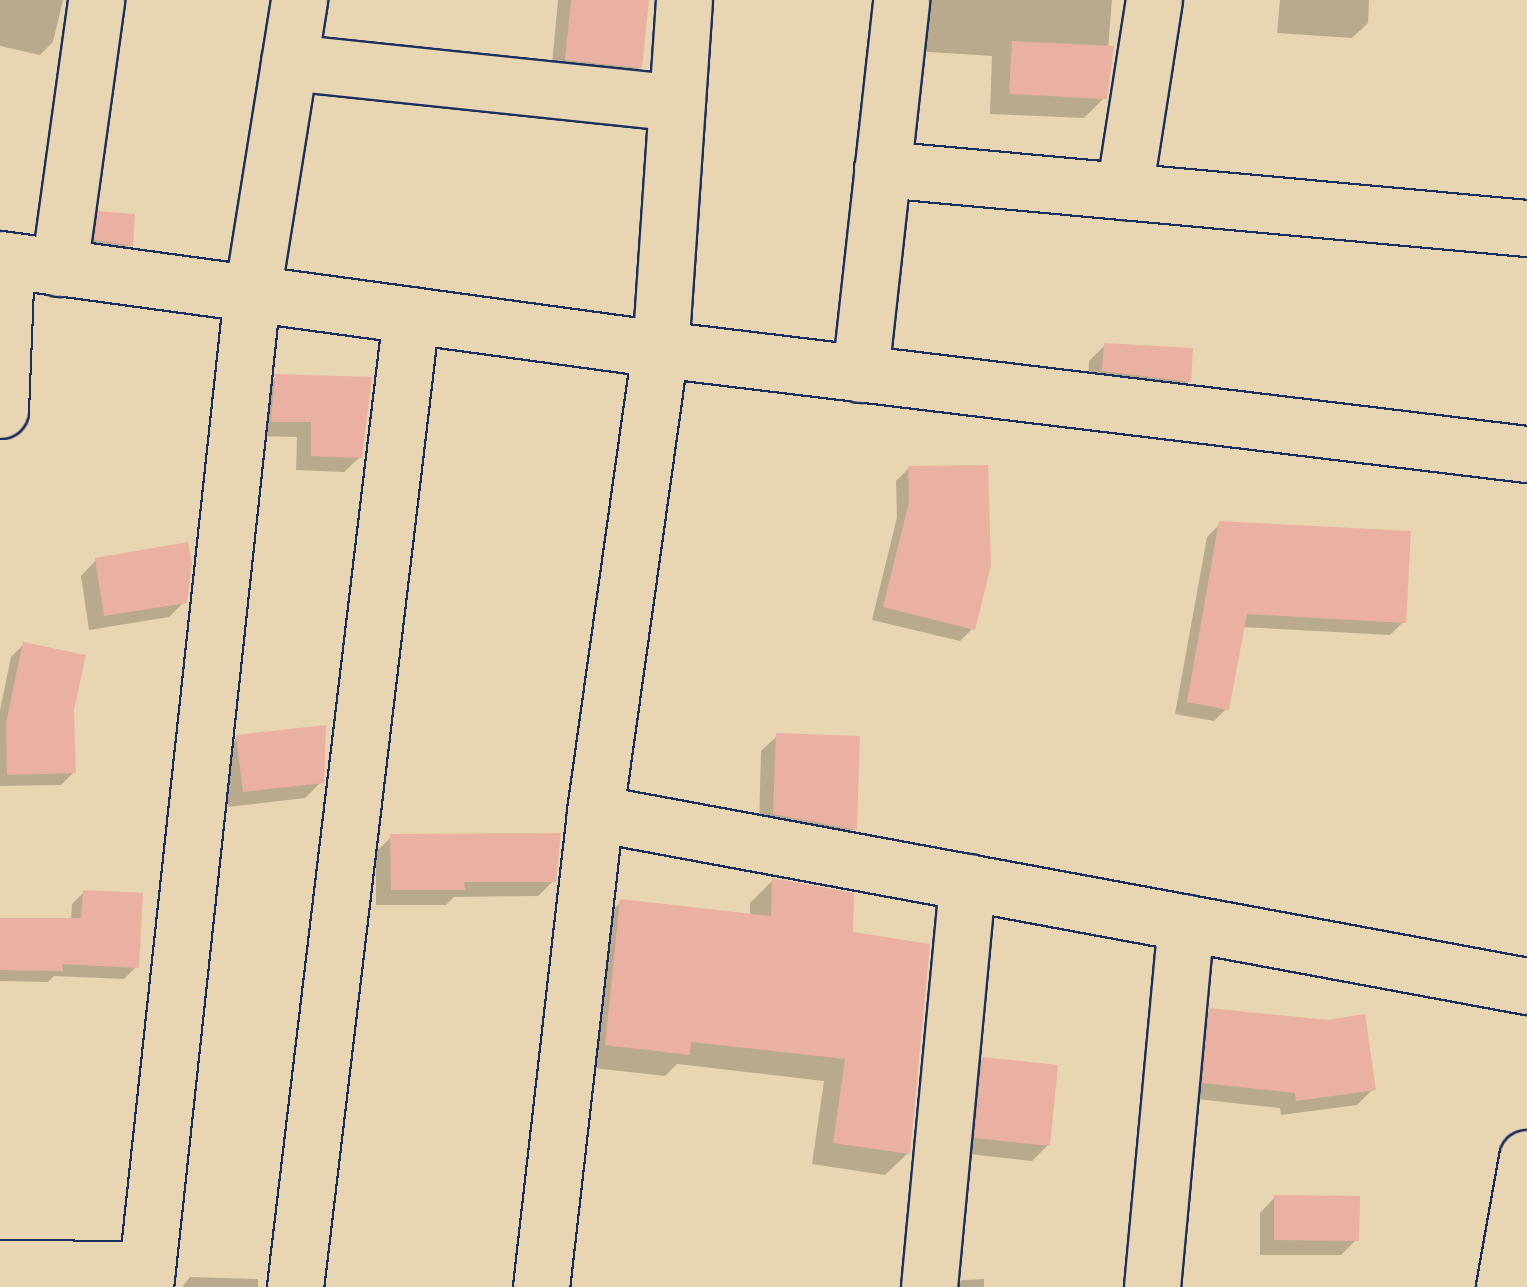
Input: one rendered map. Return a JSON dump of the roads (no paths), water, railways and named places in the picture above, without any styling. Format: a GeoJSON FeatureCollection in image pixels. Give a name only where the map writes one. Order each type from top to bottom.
{"type":"FeatureCollection","features":[{"type":"Feature","properties":{"kind":"street"},"geometry":{"type":"LineString","coordinates":[[59,268],[96,0]]}},
{"type":"Feature","properties":{"kind":"street"},"geometry":{"type":"LineString","coordinates":[[0,1268],[146,1278],[252,294],[299,0]]}},
{"type":"Feature","properties":{"kind":"street"},"geometry":{"type":"LineString","coordinates":[[541,1287],[596,814],[660,350],[684,0]]}},
{"type":"Feature","properties":{"kind":"street"},"geometry":{"type":"LineString","coordinates":[[860,374],[900,0]]}},
{"type":"Feature","properties":{"kind":"street"},"geometry":{"type":"LineString","coordinates":[[1124,191],[1154,0]]}},
{"type":"Feature","properties":{"kind":"street"},"geometry":{"type":"LineString","coordinates":[[289,62],[677,103]]}},
{"type":"Feature","properties":{"kind":"street"},"geometry":{"type":"LineString","coordinates":[[882,169],[1527,228]]}},
{"type":"Feature","properties":{"kind":"street"},"geometry":{"type":"LineString","coordinates":[[0,410],[3,260],[660,350],[1527,454]]}},
{"type":"Feature","properties":{"kind":"street"},"geometry":{"type":"LineString","coordinates":[[295,1287],[411,315]]}},
{"type":"Feature","properties":{"kind":"street"},"geometry":{"type":"LineString","coordinates":[[596,814],[1527,986]]}},
{"type":"Feature","properties":{"kind":"street"},"geometry":{"type":"LineString","coordinates":[[929,1287],[967,882]]}},
{"type":"Feature","properties":{"kind":"street"},"geometry":{"type":"LineString","coordinates":[[1152,1287],[1186,922]]}},
{"type":"Feature","properties":{"kind":"street"},"geometry":{"type":"LineString","coordinates":[[1504,1287],[1527,1158]]}}]}
